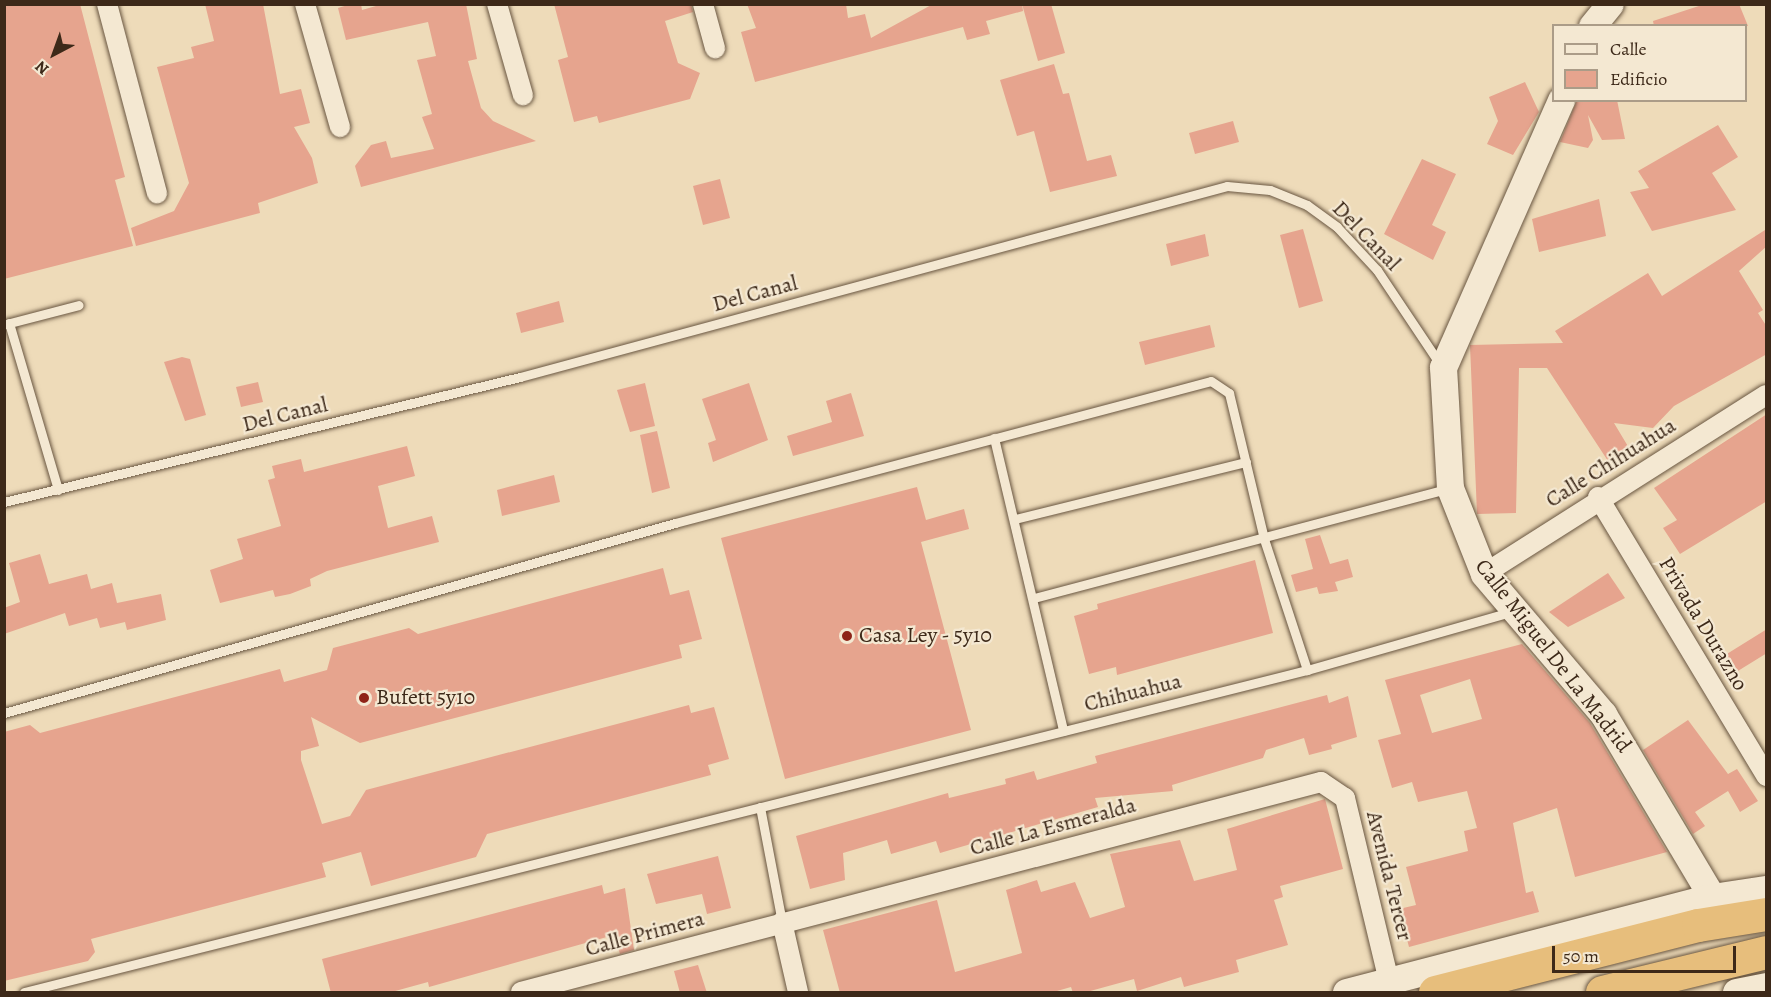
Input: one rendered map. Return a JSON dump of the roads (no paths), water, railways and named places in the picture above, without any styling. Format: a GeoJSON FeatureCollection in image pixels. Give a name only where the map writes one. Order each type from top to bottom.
{"type":"FeatureCollection","features":[{"type":"Feature","properties":{"kind":"highway"},"geometry":{"type":"LineString","coordinates":[[1435,993],[1698,925],[1767,914]]}},
{"type":"Feature","properties":{"kind":"highway"},"geometry":{"type":"LineString","coordinates":[[1602,993],[1767,952]]}},
{"type":"Feature","properties":{"kind":"street"},"geometry":{"type":"LineString","coordinates":[[107,4],[157,193]]}},
{"type":"Feature","properties":{"kind":"street"},"geometry":{"type":"LineString","coordinates":[[305,4],[340,127]]}},
{"type":"Feature","properties":{"kind":"street"},"geometry":{"type":"LineString","coordinates":[[497,4],[523,95]]}},
{"type":"Feature","properties":{"kind":"street"},"geometry":{"type":"LineString","coordinates":[[703,4],[715,48]]}},
{"type":"Feature","properties":{"kind":"street"},"geometry":{"type":"LineString","coordinates":[[1594,24],[1610,4]]}},
{"type":"Feature","properties":{"kind":"street","name":"Calle Miguel De La Madrid"},"geometry":{"type":"LineString","coordinates":[[1560,102],[1443,368],[1450,488],[1484,574],[1513,611],[1603,714],[1712,897]]}},
{"type":"Feature","properties":{"kind":"street","name":"Calle Chihuahua"},"geometry":{"type":"LineString","coordinates":[[1484,574],[1598,497],[1767,395]]}},
{"type":"Feature","properties":{"kind":"street","name":"Privada Durazno"},"geometry":{"type":"LineString","coordinates":[[1598,497],[1767,776]]}},
{"type":"Feature","properties":{"kind":"street","name":"Calle La Esmeralda"},"geometry":{"type":"LineString","coordinates":[[782,922],[1321,782],[1335,787]]}},
{"type":"Feature","properties":{"kind":"street","name":"Avenida Tercer"},"geometry":{"type":"LineString","coordinates":[[1335,787],[1345,798],[1389,981]]}},
{"type":"Feature","properties":{"kind":"street"},"geometry":{"type":"LineString","coordinates":[[1346,993],[1712,897],[1767,889]]}},
{"type":"Feature","properties":{"kind":"street"},"geometry":{"type":"LineString","coordinates":[[782,922],[798,993]]}},
{"type":"Feature","properties":{"kind":"street","name":"Calle Primera"},"geometry":{"type":"LineString","coordinates":[[521,993],[782,922]]}},
{"type":"Feature","properties":{"kind":"street"},"geometry":{"type":"LineString","coordinates":[[1736,993],[1767,986]]}},
{"type":"Feature","properties":{"kind":"lane","name":"Del Canal"},"geometry":{"type":"LineString","coordinates":[[4,502],[520,377],[1227,186],[1270,190],[1307,205],[1337,228],[1377,270],[1443,368]]}},
{"type":"Feature","properties":{"kind":"lane"},"geometry":{"type":"LineString","coordinates":[[58,490],[7,324],[79,305]]}},
{"type":"Feature","properties":{"kind":"lane"},"geometry":{"type":"LineString","coordinates":[[4,713],[994,438],[1211,381],[1229,393],[1264,539],[1307,670]]}},
{"type":"Feature","properties":{"kind":"lane"},"geometry":{"type":"LineString","coordinates":[[994,438],[1034,598],[1063,731]]}},
{"type":"Feature","properties":{"kind":"lane"},"geometry":{"type":"LineString","coordinates":[[1015,519],[1246,462]]}},
{"type":"Feature","properties":{"kind":"lane"},"geometry":{"type":"LineString","coordinates":[[1034,598],[1450,488]]}},
{"type":"Feature","properties":{"kind":"lane","name":"Chihuahua"},"geometry":{"type":"LineString","coordinates":[[24,993],[1307,670],[1513,611]]}},
{"type":"Feature","properties":{"kind":"lane"},"geometry":{"type":"LineString","coordinates":[[760,807],[782,922]]}},
{"type":"Feature","properties":{"kind":"place","name":"Casa Ley - 5y10"},"geometry":{"type":"Point","coordinates":[847,636]}},
{"type":"Feature","properties":{"kind":"place","name":"Bufett 5y10"},"geometry":{"type":"Point","coordinates":[364,698]}}]}
